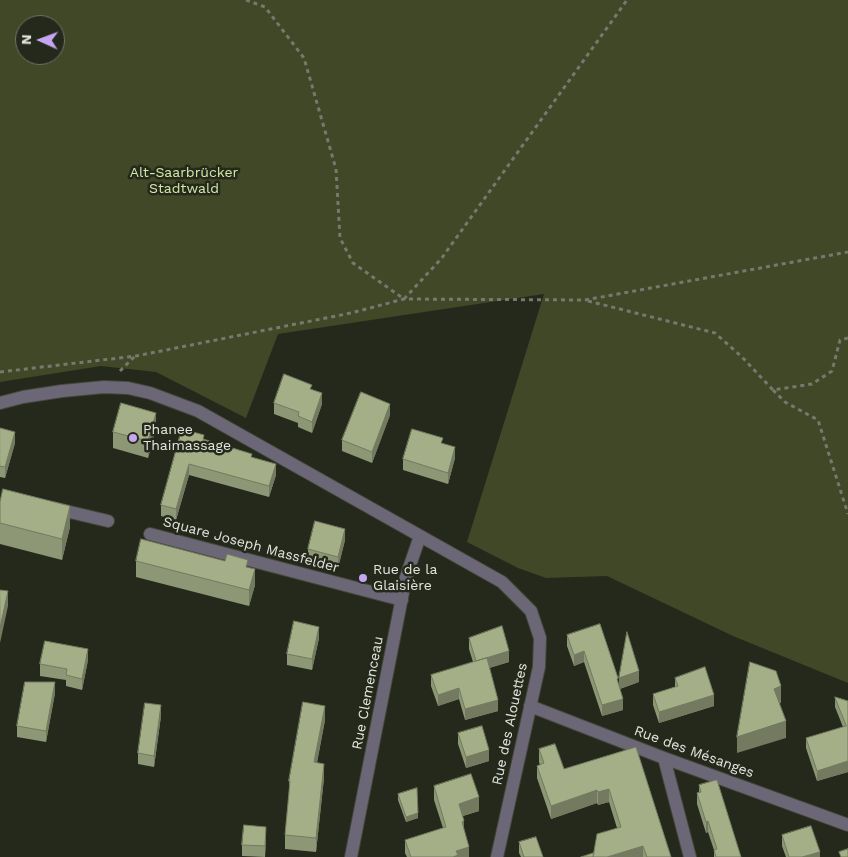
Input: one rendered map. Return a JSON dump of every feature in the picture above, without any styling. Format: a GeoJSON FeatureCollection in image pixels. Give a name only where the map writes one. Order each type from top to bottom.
{"type":"FeatureCollection","features":[{"type":"Feature","properties":{"kind":"street"},"geometry":{"type":"LineString","coordinates":[[0,403],[43,394],[104,387],[128,388],[150,393],[198,411],[420,536]]}},
{"type":"Feature","properties":{"kind":"street"},"geometry":{"type":"LineString","coordinates":[[45,506],[108,521]]}},
{"type":"Feature","properties":{"kind":"street","name":"Square Joseph Massfelder"},"geometry":{"type":"LineString","coordinates":[[150,534],[402,600]]}},
{"type":"Feature","properties":{"kind":"street","name":"Rue Clemenceau"},"geometry":{"type":"LineString","coordinates":[[351,857],[406,577],[420,536]]}},
{"type":"Feature","properties":{"kind":"street","name":"Rue des Alouettes"},"geometry":{"type":"LineString","coordinates":[[420,536],[502,582],[531,611],[540,638],[538,668],[498,857]]}},
{"type":"Feature","properties":{"kind":"street","name":"Rue des Mésanges"},"geometry":{"type":"LineString","coordinates":[[530,706],[664,758],[848,825]]}},
{"type":"Feature","properties":{"kind":"street"},"geometry":{"type":"LineString","coordinates":[[664,758],[690,857]]}},
{"type":"Feature","properties":{"kind":"path"},"geometry":{"type":"LineString","coordinates":[[246,0],[265,6],[304,58],[336,169],[340,238],[352,263],[404,299]]}},
{"type":"Feature","properties":{"kind":"path"},"geometry":{"type":"LineString","coordinates":[[404,299],[441,259],[627,0]]}},
{"type":"Feature","properties":{"kind":"path"},"geometry":{"type":"LineString","coordinates":[[0,372],[136,356],[351,313],[404,299],[586,300],[848,252]]}},
{"type":"Feature","properties":{"kind":"path"},"geometry":{"type":"LineString","coordinates":[[586,300],[715,333],[742,357],[785,402],[818,420],[848,514]]}},
{"type":"Feature","properties":{"kind":"path"},"geometry":{"type":"LineString","coordinates":[[773,390],[812,384],[832,371],[840,340],[848,338]]}},
{"type":"Feature","properties":{"kind":"green space","name":"Alt-Saarbrücker Stadtwald"},"geometry":{"type":"Polygon","coordinates":[[[0,0],[848,0],[848,683],[733,636],[607,576],[546,578],[518,568],[467,542],[544,294],[278,334],[246,418],[156,372],[101,366],[0,382],[0,0]]]}},
{"type":"Feature","properties":{"kind":"building"},"geometry":{"type":"Polygon","coordinates":[[[284,374],[312,385],[310,389],[322,393],[312,422],[298,416],[299,412],[274,403],[284,374]]]}},
{"type":"Feature","properties":{"kind":"building"},"geometry":{"type":"Polygon","coordinates":[[[361,392],[390,404],[372,452],[342,440],[361,392]]]}},
{"type":"Feature","properties":{"kind":"building"},"geometry":{"type":"Polygon","coordinates":[[[121,403],[156,413],[148,441],[113,432],[121,403]]]}},
{"type":"Feature","properties":{"kind":"building"},"geometry":{"type":"Polygon","coordinates":[[[0,428],[15,432],[5,467],[0,466],[0,428]]]}},
{"type":"Feature","properties":{"kind":"building"},"geometry":{"type":"Polygon","coordinates":[[[182,429],[204,435],[203,439],[252,454],[251,457],[276,464],[269,486],[189,464],[176,509],[161,505],[182,429]]]}},
{"type":"Feature","properties":{"kind":"building"},"geometry":{"type":"Polygon","coordinates":[[[412,429],[443,438],[441,443],[455,447],[448,473],[403,459],[412,429]]]}},
{"type":"Feature","properties":{"kind":"building"},"geometry":{"type":"Polygon","coordinates":[[[3,489],[70,506],[62,539],[0,523],[0,502],[3,489]]]}},
{"type":"Feature","properties":{"kind":"building"},"geometry":{"type":"Polygon","coordinates":[[[315,521],[345,529],[338,557],[308,549],[315,521]]]}},
{"type":"Feature","properties":{"kind":"building"},"geometry":{"type":"Polygon","coordinates":[[[141,539],[225,561],[227,554],[248,560],[246,567],[255,569],[249,590],[136,561],[141,539]]]}},
{"type":"Feature","properties":{"kind":"building"},"geometry":{"type":"Polygon","coordinates":[[[0,590],[8,591],[0,628],[0,590]]]}},
{"type":"Feature","properties":{"kind":"building"},"geometry":{"type":"Polygon","coordinates":[[[294,621],[319,627],[312,659],[287,654],[294,621]]]}},
{"type":"Feature","properties":{"kind":"building"},"geometry":{"type":"Polygon","coordinates":[[[600,624],[623,699],[602,705],[584,651],[574,655],[567,635],[600,624]]]}},
{"type":"Feature","properties":{"kind":"building"},"geometry":{"type":"Polygon","coordinates":[[[502,626],[509,651],[476,661],[469,638],[502,626]]]}},
{"type":"Feature","properties":{"kind":"building"},"geometry":{"type":"Polygon","coordinates":[[[627,632],[639,671],[619,678],[627,632]]]}},
{"type":"Feature","properties":{"kind":"building"},"geometry":{"type":"Polygon","coordinates":[[[45,641],[88,649],[82,679],[66,675],[67,669],[40,664],[45,641]]]}},
{"type":"Feature","properties":{"kind":"building"},"geometry":{"type":"Polygon","coordinates":[[[487,658],[498,700],[465,709],[459,688],[438,695],[431,675],[487,658]]]}},
{"type":"Feature","properties":{"kind":"building"},"geometry":{"type":"Polygon","coordinates":[[[750,662],[776,671],[781,686],[774,689],[786,721],[737,737],[750,662]]]}},
{"type":"Feature","properties":{"kind":"building"},"geometry":{"type":"Polygon","coordinates":[[[705,667],[714,695],[659,712],[653,694],[678,686],[675,678],[705,667]]]}},
{"type":"Feature","properties":{"kind":"building"},"geometry":{"type":"Polygon","coordinates":[[[25,682],[55,682],[46,731],[17,726],[25,682]]]}},
{"type":"Feature","properties":{"kind":"building"},"geometry":{"type":"Polygon","coordinates":[[[835,697],[848,701],[848,761],[817,771],[806,738],[846,726],[835,697]]]}},
{"type":"Feature","properties":{"kind":"building"},"geometry":{"type":"Polygon","coordinates":[[[303,702],[325,706],[314,762],[324,764],[316,838],[285,835],[289,781],[303,702]]]}},
{"type":"Feature","properties":{"kind":"building"},"geometry":{"type":"Polygon","coordinates":[[[145,703],[161,705],[154,756],[138,753],[145,703]]]}},
{"type":"Feature","properties":{"kind":"building"},"geometry":{"type":"Polygon","coordinates":[[[482,726],[489,750],[466,757],[458,733],[482,726]]]}},
{"type":"Feature","properties":{"kind":"building"},"geometry":{"type":"Polygon","coordinates":[[[555,744],[564,769],[636,747],[671,857],[647,857],[643,846],[607,857],[593,857],[597,834],[621,827],[609,789],[598,792],[597,790],[551,806],[537,766],[544,763],[539,749],[555,744]]]}},
{"type":"Feature","properties":{"kind":"building"},"geometry":{"type":"Polygon","coordinates":[[[471,774],[479,797],[459,804],[469,847],[456,851],[458,855],[453,857],[411,857],[405,840],[446,827],[434,786],[471,774]]]}},
{"type":"Feature","properties":{"kind":"building"},"geometry":{"type":"Polygon","coordinates":[[[717,780],[741,857],[716,857],[714,850],[717,849],[697,793],[701,792],[699,785],[717,780]]]}},
{"type":"Feature","properties":{"kind":"building"},"geometry":{"type":"Polygon","coordinates":[[[417,788],[418,813],[406,817],[398,794],[417,788]]]}},
{"type":"Feature","properties":{"kind":"building"},"geometry":{"type":"Polygon","coordinates":[[[244,825],[266,827],[265,846],[242,845],[244,825]]]}},
{"type":"Feature","properties":{"kind":"building"},"geometry":{"type":"Polygon","coordinates":[[[811,826],[820,852],[802,857],[789,857],[782,835],[811,826]]]}},
{"type":"Feature","properties":{"kind":"building"},"geometry":{"type":"Polygon","coordinates":[[[536,837],[543,857],[524,857],[519,842],[536,837]]]}},
{"type":"Feature","properties":{"kind":"building"},"geometry":{"type":"Polygon","coordinates":[[[848,849],[848,857],[841,857],[839,852],[848,849]]]}},
{"type":"Feature","properties":{"kind":"building"},"geometry":{"type":"Polygon","coordinates":[[[594,853],[593,857],[581,857],[594,853]]]}},
{"type":"Feature","properties":{"kind":"place","name":"Phanee Thaimassage"},"geometry":{"type":"Point","coordinates":[133,438]}},
{"type":"Feature","properties":{"kind":"place","name":"Rue de la Glaisière"},"geometry":{"type":"Point","coordinates":[363,578]}}]}
